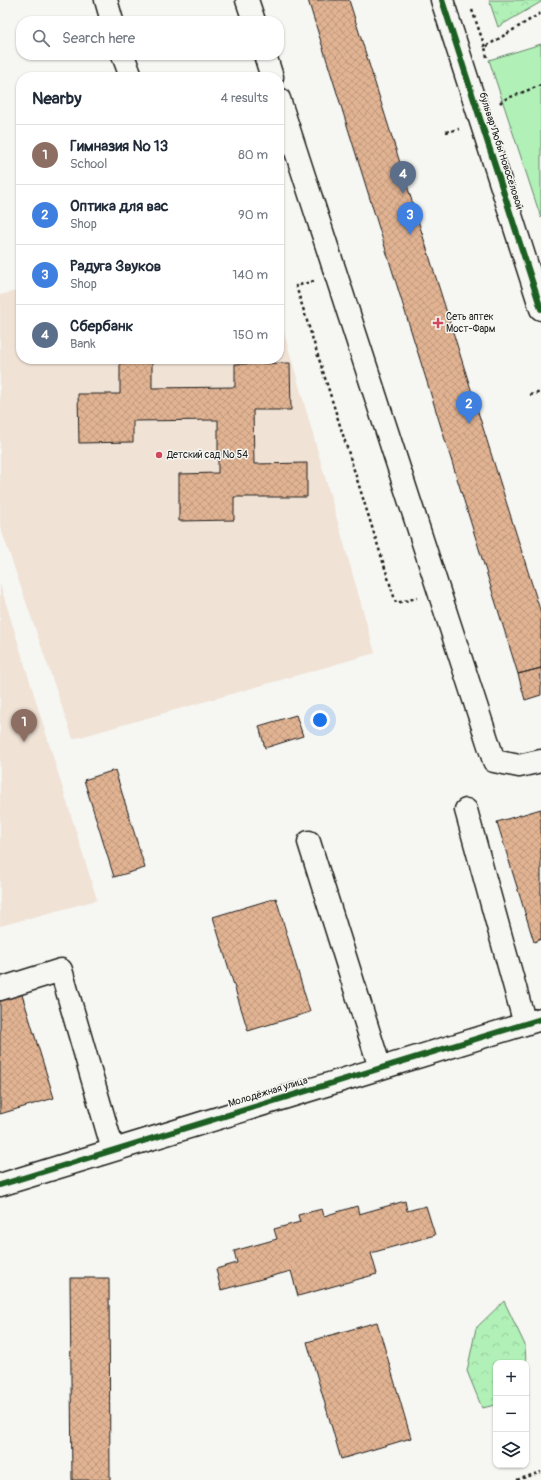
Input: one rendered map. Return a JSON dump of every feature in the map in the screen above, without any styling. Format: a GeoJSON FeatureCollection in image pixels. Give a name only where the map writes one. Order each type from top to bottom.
{"type":"FeatureCollection","features":[{"type":"Feature","properties":{"kind":"street"},"geometry":{"type":"LineString","coordinates":[[106,0],[111,16]]}},
{"type":"Feature","properties":{"kind":"street"},"geometry":{"type":"LineString","coordinates":[[247,0],[252,16]]}},
{"type":"Feature","properties":{"kind":"street","name":"бульвар Любы Новосёловой"},"geometry":{"type":"LineString","coordinates":[[442,0],[541,309]]}},
{"type":"Feature","properties":{"kind":"street"},"geometry":{"type":"LineString","coordinates":[[126,60],[129,72]]}},
{"type":"Feature","properties":{"kind":"street"},"geometry":{"type":"LineString","coordinates":[[267,60],[270,72]]}},
{"type":"Feature","properties":{"kind":"street"},"geometry":{"type":"LineString","coordinates":[[284,114],[494,761],[519,766],[541,761]]}},
{"type":"Feature","properties":{"kind":"street"},"geometry":{"type":"LineString","coordinates":[[466,810],[533,1022]]}},
{"type":"Feature","properties":{"kind":"street"},"geometry":{"type":"LineString","coordinates":[[309,842],[380,1068]]}},
{"type":"Feature","properties":{"kind":"street"},"geometry":{"type":"LineString","coordinates":[[0,989],[61,970],[113,1150]]}},
{"type":"Feature","properties":{"kind":"street","name":"Молодёжная улица"},"geometry":{"type":"LineString","coordinates":[[0,1184],[533,1022]]}},
{"type":"Feature","properties":{"kind":"path"},"geometry":{"type":"LineString","coordinates":[[471,7],[488,62]]}},
{"type":"Feature","properties":{"kind":"path"},"geometry":{"type":"LineString","coordinates":[[484,47],[541,13]]}},
{"type":"Feature","properties":{"kind":"path"},"geometry":{"type":"LineString","coordinates":[[496,98],[498,105]]}},
{"type":"Feature","properties":{"kind":"path"},"geometry":{"type":"LineString","coordinates":[[336,274],[296,286],[396,603],[439,592]]}},
{"type":"Feature","properties":{"kind":"path"},"geometry":{"type":"LineString","coordinates":[[530,395],[541,392]]}},
{"type":"Feature","properties":{"kind":"path"},"geometry":{"type":"LineString","coordinates":[[518,1480],[541,1472]]}},
{"type":"Feature","properties":{"kind":"shaded area","name":"Детский сад № 54"},"geometry":{"type":"Polygon","coordinates":[[[16,291],[16,364],[284,364],[284,333],[375,653],[73,739],[0,526],[0,295],[16,291]]]}},
{"type":"Feature","properties":{"kind":"shaded area"},"geometry":{"type":"Polygon","coordinates":[[[0,584],[97,900],[0,926],[0,584]]]}},
{"type":"Feature","properties":{"kind":"green space"},"geometry":{"type":"Polygon","coordinates":[[[489,0],[541,0],[541,2],[498,27],[489,0]]]}},
{"type":"Feature","properties":{"kind":"green space"},"geometry":{"type":"Polygon","coordinates":[[[541,44],[541,218],[489,60],[541,44]]]}},
{"type":"Feature","properties":{"kind":"green space"},"geometry":{"type":"Polygon","coordinates":[[[504,1301],[525,1345],[526,1360],[493,1360],[493,1406],[482,1408],[467,1371],[476,1328],[504,1301]]]}},
{"type":"Feature","properties":{"kind":"building"},"geometry":{"type":"Polygon","coordinates":[[[308,0],[349,0],[541,613],[541,668],[518,674],[308,0]]]}},
{"type":"Feature","properties":{"kind":"building"},"geometry":{"type":"Polygon","coordinates":[[[290,363],[291,410],[253,410],[254,464],[307,463],[307,497],[234,497],[234,520],[179,521],[179,474],[218,473],[218,420],[133,421],[133,442],[79,443],[78,394],[120,394],[120,364],[152,364],[152,388],[235,387],[235,364],[290,363]]]}},
{"type":"Feature","properties":{"kind":"building"},"geometry":{"type":"Polygon","coordinates":[[[541,668],[541,695],[525,700],[518,674],[541,668]]]}},
{"type":"Feature","properties":{"kind":"building"},"geometry":{"type":"Polygon","coordinates":[[[296,715],[303,736],[265,748],[259,726],[296,715]]]}},
{"type":"Feature","properties":{"kind":"building"},"geometry":{"type":"Polygon","coordinates":[[[115,770],[145,868],[114,877],[84,780],[115,770]]]}},
{"type":"Feature","properties":{"kind":"building"},"geometry":{"type":"Polygon","coordinates":[[[541,809],[541,939],[534,942],[497,822],[541,809]]]}},
{"type":"Feature","properties":{"kind":"building"},"geometry":{"type":"Polygon","coordinates":[[[276,898],[310,1012],[248,1031],[213,917],[276,898]]]}},
{"type":"Feature","properties":{"kind":"building"},"geometry":{"type":"Polygon","coordinates":[[[19,985],[54,1098],[0,1114],[0,990],[19,985]]]}},
{"type":"Feature","properties":{"kind":"building"},"geometry":{"type":"Polygon","coordinates":[[[405,1201],[407,1211],[426,1206],[435,1235],[371,1253],[377,1274],[298,1296],[291,1271],[221,1290],[216,1269],[237,1263],[234,1251],[277,1239],[274,1229],[300,1222],[298,1215],[322,1209],[324,1216],[357,1206],[359,1214],[405,1201]]]}},
{"type":"Feature","properties":{"kind":"building"},"geometry":{"type":"Polygon","coordinates":[[[70,1278],[109,1278],[110,1480],[72,1480],[70,1278]]]}},
{"type":"Feature","properties":{"kind":"building"},"geometry":{"type":"Polygon","coordinates":[[[377,1322],[411,1438],[341,1459],[307,1342],[377,1322]]]}},
{"type":"Feature","properties":{"kind":"cycle path"},"geometry":{"type":"LineString","coordinates":[[442,0],[541,309]]}},
{"type":"Feature","properties":{"kind":"cycle path"},"geometry":{"type":"LineString","coordinates":[[0,1185],[541,1019]]}},
{"type":"Feature","properties":{"kind":"place","name":"Сбербанк"},"geometry":{"type":"Point","coordinates":[403,194]}},
{"type":"Feature","properties":{"kind":"place","name":"Радуга Звуков"},"geometry":{"type":"Point","coordinates":[410,235]}},
{"type":"Feature","properties":{"kind":"place","name":"Сеть аптек Мост-Фарм"},"geometry":{"type":"Point","coordinates":[438,323]}},
{"type":"Feature","properties":{"kind":"place","name":"Оптика для вас"},"geometry":{"type":"Point","coordinates":[469,424]}},
{"type":"Feature","properties":{"kind":"place","name":"Детский сад № 54"},"geometry":{"type":"Point","coordinates":[159,455]}},
{"type":"Feature","properties":{"kind":"place","name":"Гимназия № 13"},"geometry":{"type":"Point","coordinates":[24,742]}}]}
